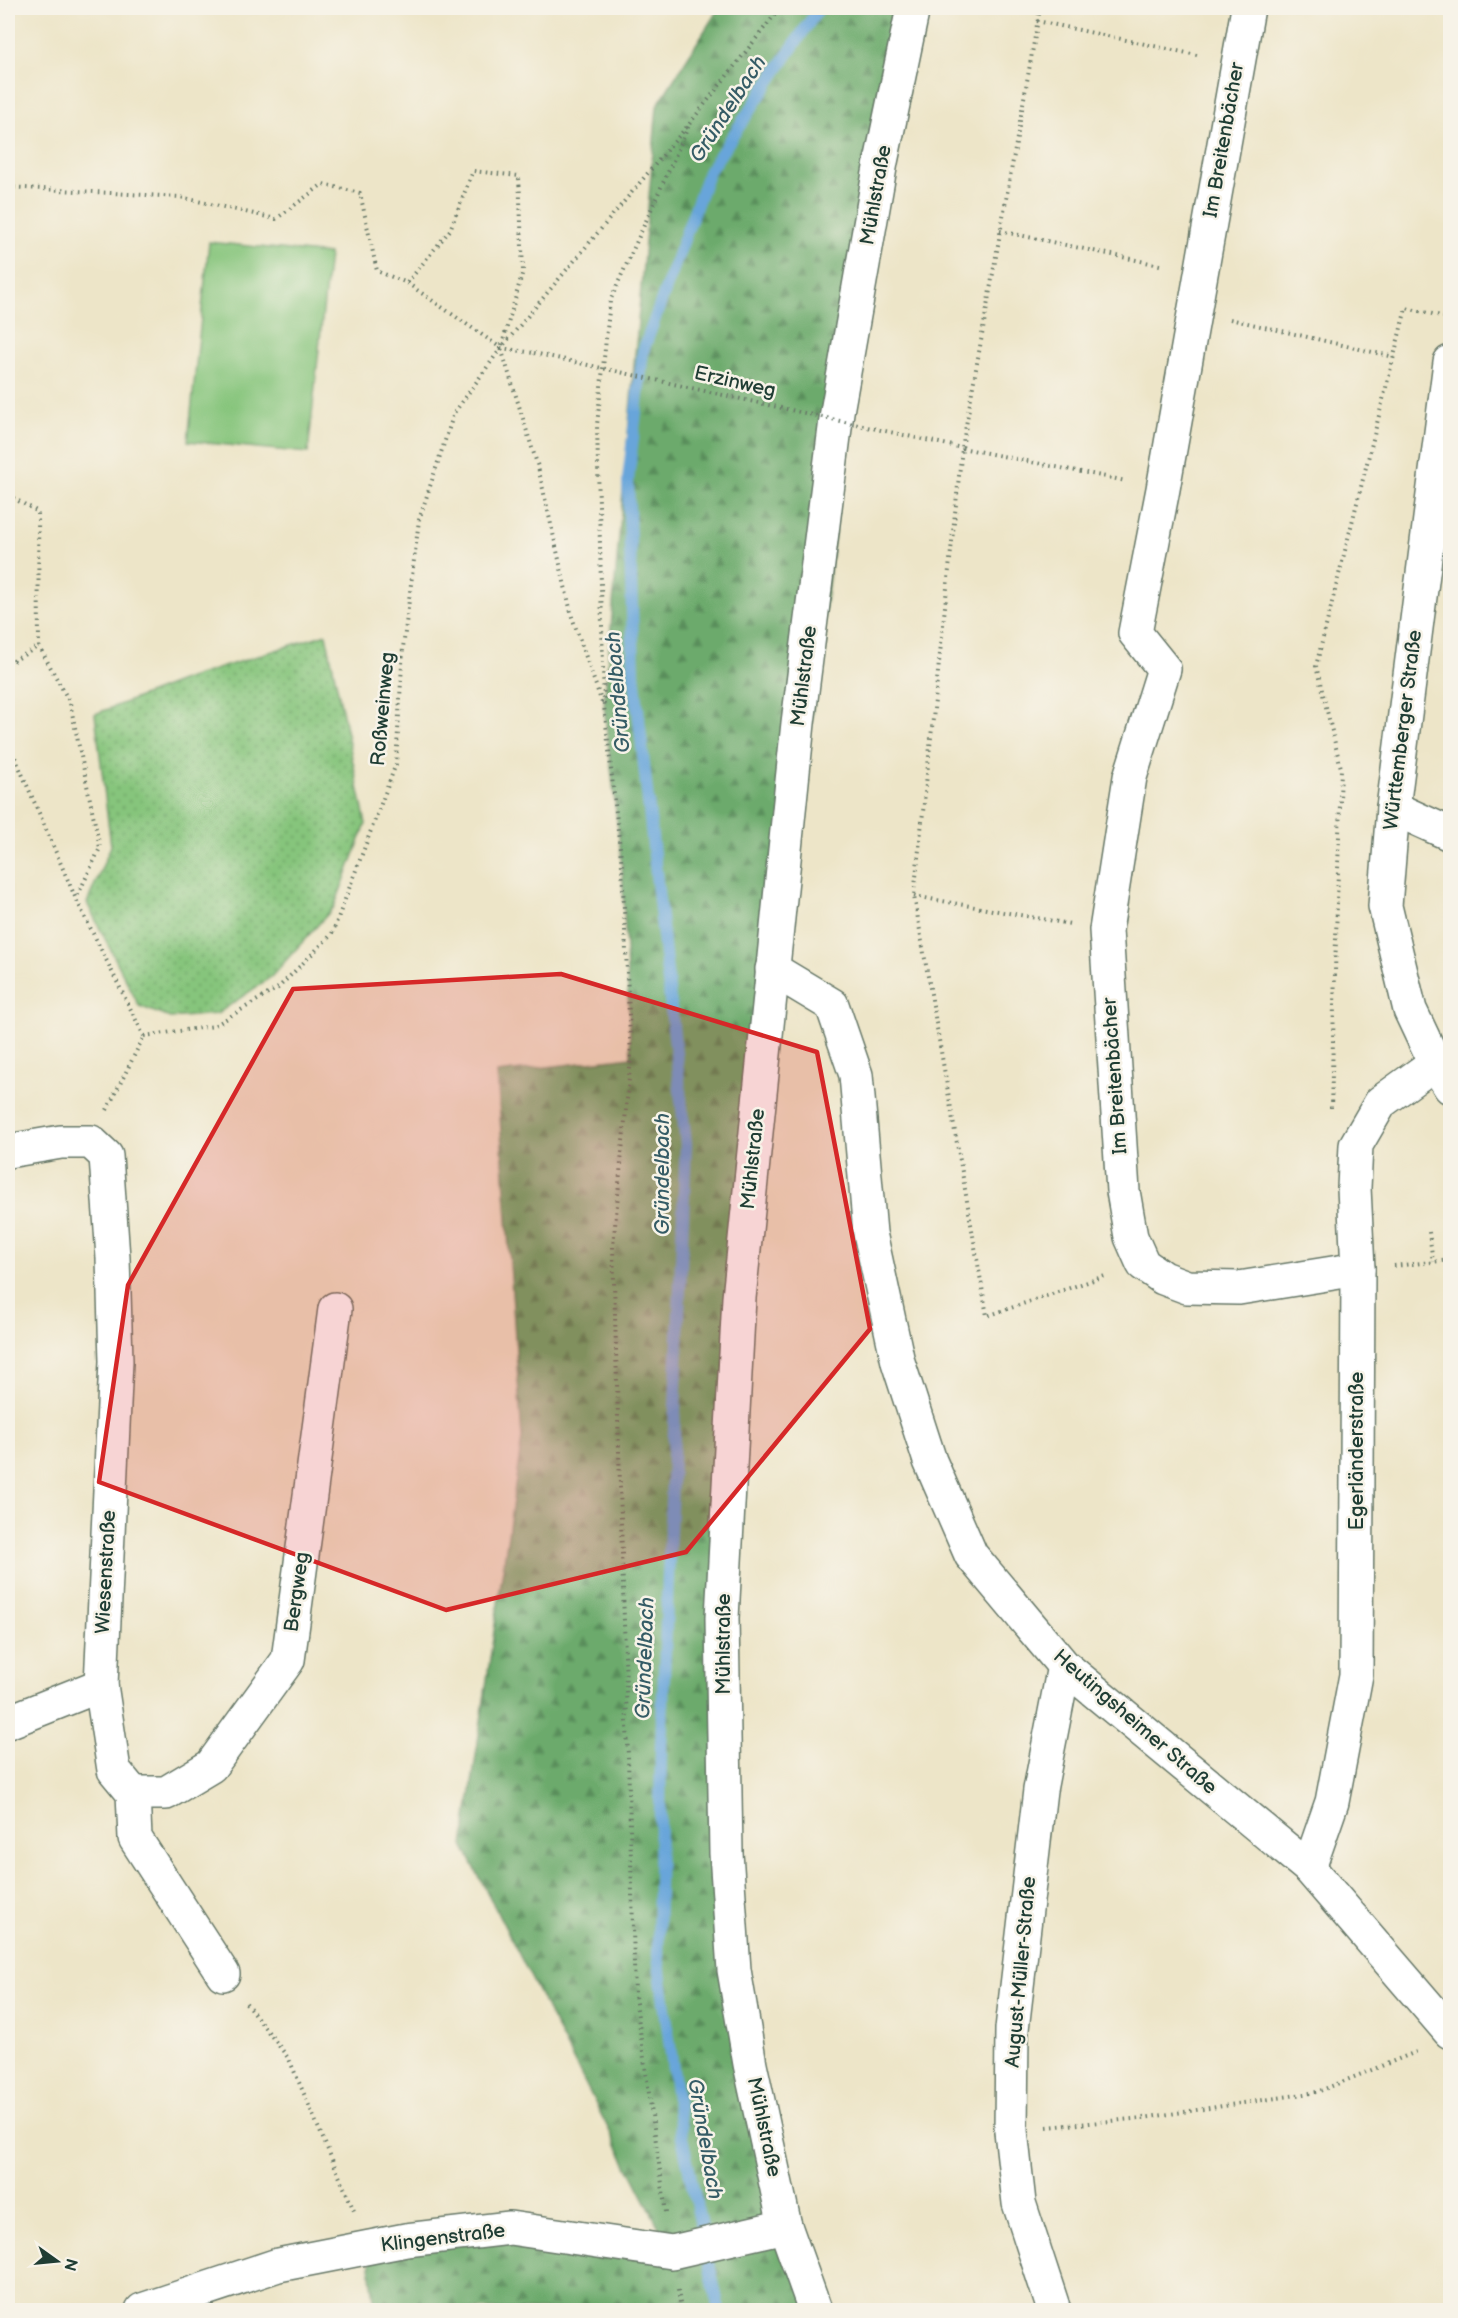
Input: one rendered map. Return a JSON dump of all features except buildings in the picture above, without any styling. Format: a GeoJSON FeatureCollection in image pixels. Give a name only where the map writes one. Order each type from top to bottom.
{"type":"FeatureCollection","features":[{"type":"Feature","properties":{"kind":"street","name":"Mühlstraße"},"geometry":{"type":"LineString","coordinates":[[815,2310],[785,2226],[750,2064],[734,1970],[726,1853],[722,1618],[740,1298],[798,723],[837,412],[881,162],[913,8]]}},
{"type":"Feature","properties":{"kind":"street","name":"Im Breitenbächer"},"geometry":{"type":"LineString","coordinates":[[1143,1264],[1131,1237],[1123,1191],[1106,930],[1130,777],[1164,669],[1135,633],[1163,489],[1248,8]]}},
{"type":"Feature","properties":{"kind":"street","name":"Württemberger Straße"},"geometry":{"type":"LineString","coordinates":[[1443,1075],[1410,1010],[1385,906],[1393,808],[1450,362]]}},
{"type":"Feature","properties":{"kind":"street"},"geometry":{"type":"LineString","coordinates":[[1393,808],[1450,834]]}},
{"type":"Feature","properties":{"kind":"street","name":"Heutingsheimer Straße"},"geometry":{"type":"LineString","coordinates":[[772,969],[832,1005],[856,1075],[870,1233],[898,1362],[930,1461],[971,1556],[1064,1666],[1309,1868],[1450,2032]]}},
{"type":"Feature","properties":{"kind":"street","name":"Egerländerstraße"},"geometry":{"type":"LineString","coordinates":[[1309,1868],[1332,1802],[1356,1675],[1358,1269],[1354,1188],[1356,1145],[1381,1102],[1443,1075]]}},
{"type":"Feature","properties":{"kind":"street"},"geometry":{"type":"LineString","coordinates":[[8,1151],[61,1142],[91,1142]]}},
{"type":"Feature","properties":{"kind":"street","name":"Wiesenstraße"},"geometry":{"type":"LineString","coordinates":[[91,1142],[106,1156],[117,1361],[101,1685],[114,1770],[133,1793]]}},
{"type":"Feature","properties":{"kind":"street"},"geometry":{"type":"LineString","coordinates":[[1143,1264],[1163,1278],[1187,1287],[1239,1288],[1358,1269]]}},
{"type":"Feature","properties":{"kind":"street","name":"Bergweg"},"geometry":{"type":"LineString","coordinates":[[133,1793],[166,1793],[211,1766],[288,1660],[335,1309]]}},
{"type":"Feature","properties":{"kind":"street","name":"August-Müller-Straße"},"geometry":{"type":"LineString","coordinates":[[1054,2310],[1019,2203],[1011,2131],[1013,2018],[1040,1790],[1064,1666]]}},
{"type":"Feature","properties":{"kind":"street"},"geometry":{"type":"LineString","coordinates":[[8,1722],[101,1685]]}},
{"type":"Feature","properties":{"kind":"street"},"geometry":{"type":"LineString","coordinates":[[133,1793],[135,1838],[223,1974]]}},
{"type":"Feature","properties":{"kind":"street","name":"Klingenstraße"},"geometry":{"type":"LineString","coordinates":[[142,2310],[278,2265],[368,2248],[510,2228],[672,2252],[785,2226]]}},
{"type":"Feature","properties":{"kind":"path"},"geometry":{"type":"LineString","coordinates":[[672,2252],[635,1996],[613,1247],[631,1057],[622,866],[604,706],[597,425],[610,302],[690,123],[780,8]]}},
{"type":"Feature","properties":{"kind":"path"},"geometry":{"type":"LineString","coordinates":[[1040,8],[962,448],[914,896],[987,1316],[1143,1264]]}},
{"type":"Feature","properties":{"kind":"path"},"geometry":{"type":"LineString","coordinates":[[1037,21],[1238,64]]}},
{"type":"Feature","properties":{"kind":"path","name":"Roßweinweg"},"geometry":{"type":"LineString","coordinates":[[144,1036],[214,1026],[278,988],[332,934],[396,764],[403,648],[419,520],[454,413],[501,348],[690,123]]}},
{"type":"Feature","properties":{"kind":"path"},"geometry":{"type":"LineString","coordinates":[[407,283],[450,230],[473,171],[519,176],[523,271],[501,348],[538,467],[572,617],[604,706]]}},
{"type":"Feature","properties":{"kind":"path"},"geometry":{"type":"LineString","coordinates":[[8,187],[180,197],[276,219],[323,184],[360,194],[376,271],[407,283],[501,348]]}},
{"type":"Feature","properties":{"kind":"path"},"geometry":{"type":"LineString","coordinates":[[1000,231],[1201,273]]}},
{"type":"Feature","properties":{"kind":"path"},"geometry":{"type":"LineString","coordinates":[[1356,1145],[1331,1124],[1341,768],[1316,666],[1406,308],[1450,318]]}},
{"type":"Feature","properties":{"kind":"path"},"geometry":{"type":"LineString","coordinates":[[1195,310],[1394,357]]}},
{"type":"Feature","properties":{"kind":"path","name":"Erzinweg"},"geometry":{"type":"LineString","coordinates":[[501,348],[534,353],[962,448],[1163,489]]}},
{"type":"Feature","properties":{"kind":"path"},"geometry":{"type":"LineString","coordinates":[[8,495],[38,512],[39,645],[70,703],[100,848],[76,899]]}},
{"type":"Feature","properties":{"kind":"path"},"geometry":{"type":"LineString","coordinates":[[8,664],[39,645]]}},
{"type":"Feature","properties":{"kind":"path"},"geometry":{"type":"LineString","coordinates":[[8,741],[76,899],[144,1036],[91,1142]]}},
{"type":"Feature","properties":{"kind":"path"},"geometry":{"type":"LineString","coordinates":[[914,896],[1106,930]]}},
{"type":"Feature","properties":{"kind":"path"},"geometry":{"type":"LineString","coordinates":[[1429,1232],[1432,1262]]}},
{"type":"Feature","properties":{"kind":"path"},"geometry":{"type":"LineString","coordinates":[[1358,1269],[1450,1260]]}},
{"type":"Feature","properties":{"kind":"path"},"geometry":{"type":"LineString","coordinates":[[223,1974],[289,2059],[368,2248]]}},
{"type":"Feature","properties":{"kind":"path"},"geometry":{"type":"LineString","coordinates":[[1011,2131],[1143,2118],[1317,2092],[1420,2050]]}},
{"type":"Feature","properties":{"kind":"highlighted area"},"geometry":{"type":"Polygon","coordinates":[[[561,974],[817,1052],[870,1329],[686,1552],[446,1610],[99,1482],[128,1285],[293,989],[561,974]]]}},
{"type":"Feature","properties":{"kind":"green space"},"geometry":{"type":"Polygon","coordinates":[[[719,8],[913,8],[881,162],[739,1298],[734,1970],[815,2310],[375,2310],[368,2248],[510,2228],[671,2251],[463,1845],[522,1438],[497,1073],[631,1057],[622,866],[604,706],[657,106],[719,8]]]}},
{"type":"Feature","properties":{"kind":"green space"},"geometry":{"type":"Polygon","coordinates":[[[209,242],[329,254],[308,453],[188,441],[209,242]]]}},
{"type":"Feature","properties":{"kind":"green space"},"geometry":{"type":"Polygon","coordinates":[[[326,634],[366,824],[334,907],[271,977],[217,1014],[170,1018],[139,1006],[87,903],[111,846],[95,714],[189,678],[326,634]]]}},
{"type":"Feature","properties":{"kind":"waterway","name":"Gründelbach"},"geometry":{"type":"LineString","coordinates":[[719,2310],[682,2137],[658,1956],[661,1747],[686,1144],[634,674],[628,480],[643,351],[709,171],[819,8]]}}]}
